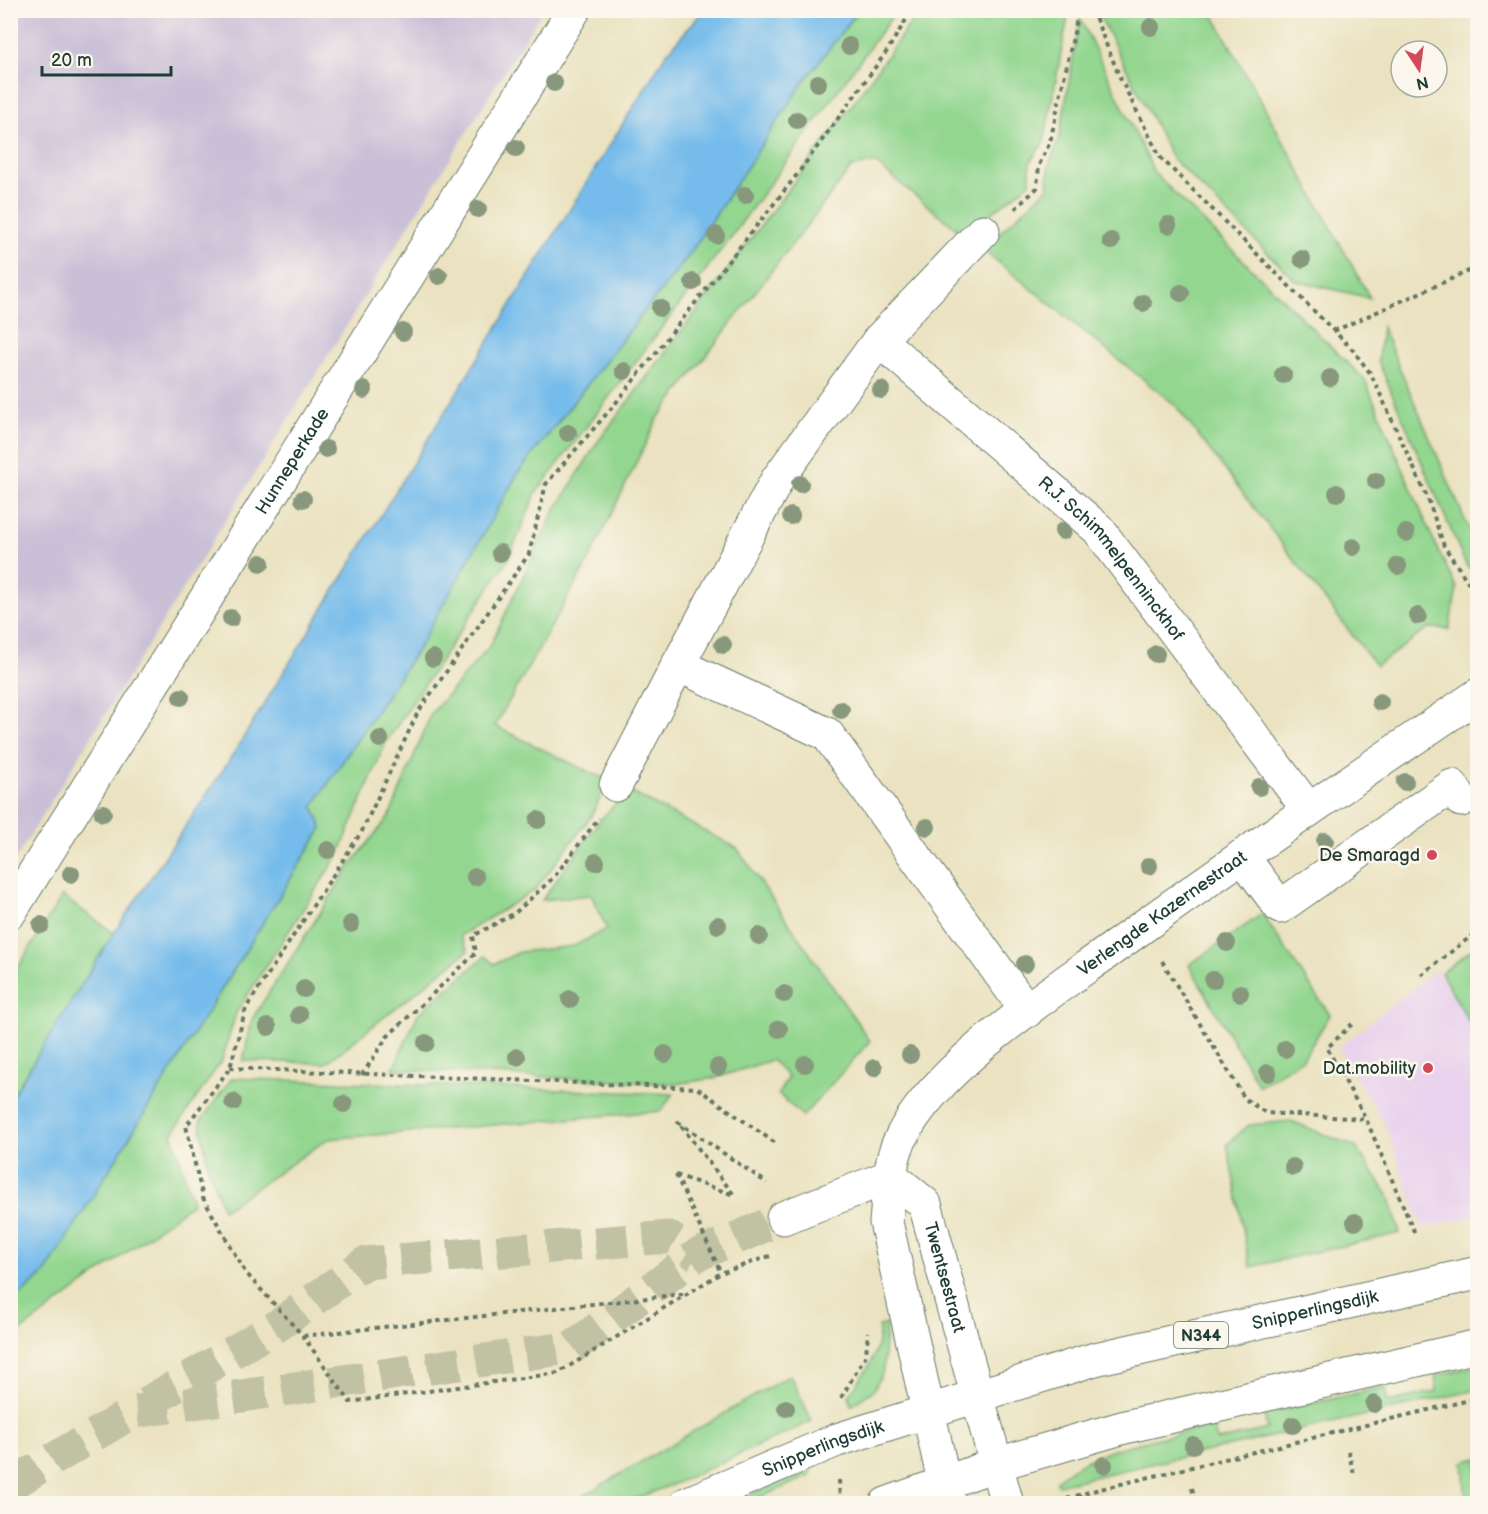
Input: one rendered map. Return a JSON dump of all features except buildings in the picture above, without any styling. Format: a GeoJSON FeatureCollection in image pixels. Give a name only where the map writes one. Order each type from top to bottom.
{"type":"FeatureCollection","features":[{"type":"Feature","properties":{"kind":"street","name":"Hunneperkade"},"geometry":{"type":"LineString","coordinates":[[10,912],[482,153],[574,10]]}},
{"type":"Feature","properties":{"kind":"street"},"geometry":{"type":"LineString","coordinates":[[616,785],[777,480],[879,340],[982,231]]}},
{"type":"Feature","properties":{"kind":"street","name":"R.J. Schimmelpenninckhof"},"geometry":{"type":"LineString","coordinates":[[879,340],[1098,529],[1308,809]]}},
{"type":"Feature","properties":{"kind":"street"},"geometry":{"type":"LineString","coordinates":[[678,665],[827,734],[1027,1011]]}},
{"type":"Feature","properties":{"kind":"street","name":"Verlengde Kazernestraat"},"geometry":{"type":"LineString","coordinates":[[891,1176],[900,1139],[938,1087],[1027,1011],[1308,809],[1478,695]]}},
{"type":"Feature","properties":{"kind":"street"},"geometry":{"type":"LineString","coordinates":[[1242,856],[1280,907],[1452,786],[1461,800]]}},
{"type":"Feature","properties":{"kind":"street"},"geometry":{"type":"LineString","coordinates":[[794,1213],[891,1176],[885,1222],[947,1493]]}},
{"type":"Feature","properties":{"kind":"street","name":"Twentsestraat"},"geometry":{"type":"LineString","coordinates":[[891,1176],[925,1204],[979,1394]]}},
{"type":"Feature","properties":{"kind":"street","name":"Snipperlingsdijk"},"geometry":{"type":"LineString","coordinates":[[686,1503],[837,1440],[1095,1359],[1478,1273]]}},
{"type":"Feature","properties":{"kind":"street"},"geometry":{"type":"LineString","coordinates":[[886,1503],[947,1493],[997,1464],[1125,1427],[1478,1346]]}},
{"type":"Feature","properties":{"kind":"street"},"geometry":{"type":"LineString","coordinates":[[979,1394],[1007,1503]]}},
{"type":"Feature","properties":{"kind":"path"},"geometry":{"type":"LineString","coordinates":[[757,1262],[721,1273],[558,1373],[351,1402],[303,1336],[245,1272],[203,1198],[186,1126],[230,1068],[246,1008],[362,831],[418,712],[529,554],[546,484],[615,404],[796,176],[887,51],[912,10]]}},
{"type":"Feature","properties":{"kind":"path"},"geometry":{"type":"LineString","coordinates":[[1012,212],[1037,188],[1039,165],[1050,142],[1079,10]]}},
{"type":"Feature","properties":{"kind":"path"},"geometry":{"type":"LineString","coordinates":[[1092,10],[1121,80],[1160,157],[1334,331],[1371,374],[1428,500],[1444,546],[1478,597]]}},
{"type":"Feature","properties":{"kind":"path"},"geometry":{"type":"LineString","coordinates":[[1334,331],[1478,267]]}},
{"type":"Feature","properties":{"kind":"path"},"geometry":{"type":"LineString","coordinates":[[362,1075],[387,1037],[476,953],[473,936],[515,913],[554,877],[600,817]]}},
{"type":"Feature","properties":{"kind":"path"},"geometry":{"type":"LineString","coordinates":[[1142,928],[1245,1099],[1266,1113],[1366,1119]]}},
{"type":"Feature","properties":{"kind":"path"},"geometry":{"type":"LineString","coordinates":[[1421,975],[1478,931]]}},
{"type":"Feature","properties":{"kind":"path"},"geometry":{"type":"LineString","coordinates":[[1352,1024],[1327,1048],[1366,1119],[1416,1236]]}},
{"type":"Feature","properties":{"kind":"path"},"geometry":{"type":"LineString","coordinates":[[230,1068],[697,1088],[778,1144]]}},
{"type":"Feature","properties":{"kind":"path"},"geometry":{"type":"LineString","coordinates":[[721,1273],[676,1175],[734,1195],[678,1122],[794,1213]]}},
{"type":"Feature","properties":{"kind":"path"},"geometry":{"type":"LineString","coordinates":[[303,1336],[687,1294]]}},
{"type":"Feature","properties":{"kind":"path"},"geometry":{"type":"LineString","coordinates":[[840,1503],[838,1410],[842,1394],[866,1355],[867,1322]]}},
{"type":"Feature","properties":{"kind":"path"},"geometry":{"type":"LineString","coordinates":[[1050,1503],[1478,1398]]}},
{"type":"Feature","properties":{"kind":"path"},"geometry":{"type":"LineString","coordinates":[[1348,1451],[1354,1474]]}},
{"type":"Feature","properties":{"kind":"path"},"geometry":{"type":"LineString","coordinates":[[1192,1488],[1196,1503]]}},
{"type":"Feature","properties":{"kind":"path"},"geometry":{"type":"LineString","coordinates":[[1081,1495],[1082,1503]]}},
{"type":"Feature","properties":{"kind":"shaded area"},"geometry":{"type":"Polygon","coordinates":[[[10,11],[542,11],[11,866],[10,11]]]}},
{"type":"Feature","properties":{"kind":"shaded area"},"geometry":{"type":"Polygon","coordinates":[[[1437,969],[1477,1035],[1477,1216],[1423,1228],[1385,1125],[1338,1048],[1437,969]]]}},
{"type":"Feature","properties":{"kind":"green space"},"geometry":{"type":"Polygon","coordinates":[[[858,11],[896,11],[734,233],[536,493],[508,560],[386,742],[339,854],[236,1013],[222,1060],[172,1134],[193,1203],[11,1338],[11,1303],[45,1273],[322,828],[313,806],[419,647],[518,473],[689,255],[802,84],[858,11]]]}},
{"type":"Feature","properties":{"kind":"green space"},"geometry":{"type":"Polygon","coordinates":[[[919,11],[1069,11],[1044,142],[1030,162],[1030,183],[964,235],[875,163],[852,167],[658,418],[589,560],[495,726],[595,775],[609,779],[592,815],[535,890],[460,936],[468,951],[326,1063],[243,1061],[252,1019],[350,866],[390,815],[431,714],[490,646],[553,514],[597,443],[852,105],[919,11]]]}},
{"type":"Feature","properties":{"kind":"green space"},"geometry":{"type":"Polygon","coordinates":[[[1097,11],[1211,11],[1370,298],[1296,281],[1172,158],[1097,11]]]}},
{"type":"Feature","properties":{"kind":"green space"},"geometry":{"type":"Polygon","coordinates":[[[1080,18],[1155,174],[1365,380],[1435,544],[1457,588],[1449,629],[1429,628],[1376,666],[1175,405],[982,249],[1048,188],[1049,165],[1059,140],[1080,18]]]}},
{"type":"Feature","properties":{"kind":"green space"},"geometry":{"type":"Polygon","coordinates":[[[1382,327],[1477,548],[1477,573],[1466,565],[1378,361],[1382,327]]]}},
{"type":"Feature","properties":{"kind":"green space"},"geometry":{"type":"Polygon","coordinates":[[[628,791],[737,848],[870,1041],[803,1116],[778,1094],[788,1077],[772,1060],[715,1078],[676,1084],[393,1069],[418,1014],[485,956],[494,964],[520,952],[574,946],[607,929],[591,895],[542,900],[600,820],[628,791]]]}},
{"type":"Feature","properties":{"kind":"green space"},"geometry":{"type":"Polygon","coordinates":[[[62,896],[114,933],[11,1098],[11,979],[62,896]]]}},
{"type":"Feature","properties":{"kind":"green space"},"geometry":{"type":"Polygon","coordinates":[[[1262,914],[1330,1015],[1303,1059],[1259,1086],[1189,965],[1262,914]]]}},
{"type":"Feature","properties":{"kind":"green space"},"geometry":{"type":"Polygon","coordinates":[[[1477,945],[1477,1035],[1441,973],[1477,945]]]}},
{"type":"Feature","properties":{"kind":"green space"},"geometry":{"type":"Polygon","coordinates":[[[232,1078],[673,1094],[661,1111],[328,1139],[223,1210],[209,1170],[200,1122],[232,1078]]]}},
{"type":"Feature","properties":{"kind":"green space"},"geometry":{"type":"Polygon","coordinates":[[[1291,1121],[1356,1147],[1390,1198],[1400,1233],[1250,1267],[1227,1144],[1249,1125],[1291,1121]]]}},
{"type":"Feature","properties":{"kind":"green space"},"geometry":{"type":"Polygon","coordinates":[[[886,1324],[883,1371],[874,1390],[851,1406],[849,1394],[875,1354],[879,1326],[886,1324]]]}},
{"type":"Feature","properties":{"kind":"green space"},"geometry":{"type":"Polygon","coordinates":[[[1477,1366],[1477,1390],[1058,1485],[1056,1481],[1089,1459],[1130,1445],[1213,1426],[1217,1441],[1267,1429],[1264,1414],[1385,1387],[1388,1402],[1437,1391],[1435,1375],[1477,1366]]]}},
{"type":"Feature","properties":{"kind":"green space"},"geometry":{"type":"Polygon","coordinates":[[[790,1375],[812,1421],[679,1482],[624,1503],[562,1503],[581,1497],[790,1375]]]}},
{"type":"Feature","properties":{"kind":"green space"},"geometry":{"type":"Polygon","coordinates":[[[1477,1458],[1477,1503],[1466,1503],[1463,1462],[1477,1458]]]}},
{"type":"Feature","properties":{"kind":"green space"},"geometry":{"type":"Polygon","coordinates":[[[808,1468],[812,1471],[810,1476],[747,1503],[729,1504],[808,1468]]]}},
{"type":"Feature","properties":{"kind":"water"},"geometry":{"type":"Polygon","coordinates":[[[704,10],[858,11],[802,84],[689,255],[518,473],[419,647],[313,806],[322,828],[45,1273],[11,1303],[11,1098],[114,933],[227,764],[666,54],[704,10]]]}},
{"type":"Feature","properties":{"kind":"tunnel"},"geometry":{"type":"LineString","coordinates":[[10,1485],[133,1412],[573,1347],[697,1255],[783,1218]]}},
{"type":"Feature","properties":{"kind":"tunnel"},"geometry":{"type":"LineString","coordinates":[[147,1403],[277,1326],[365,1263],[668,1237],[697,1255]]}},
{"type":"Feature","properties":{"kind":"place","name":"De Smaragd"},"geometry":{"type":"Point","coordinates":[1432,855]}},
{"type":"Feature","properties":{"kind":"place","name":"Dat.mobility"},"geometry":{"type":"Point","coordinates":[1428,1068]}}]}
